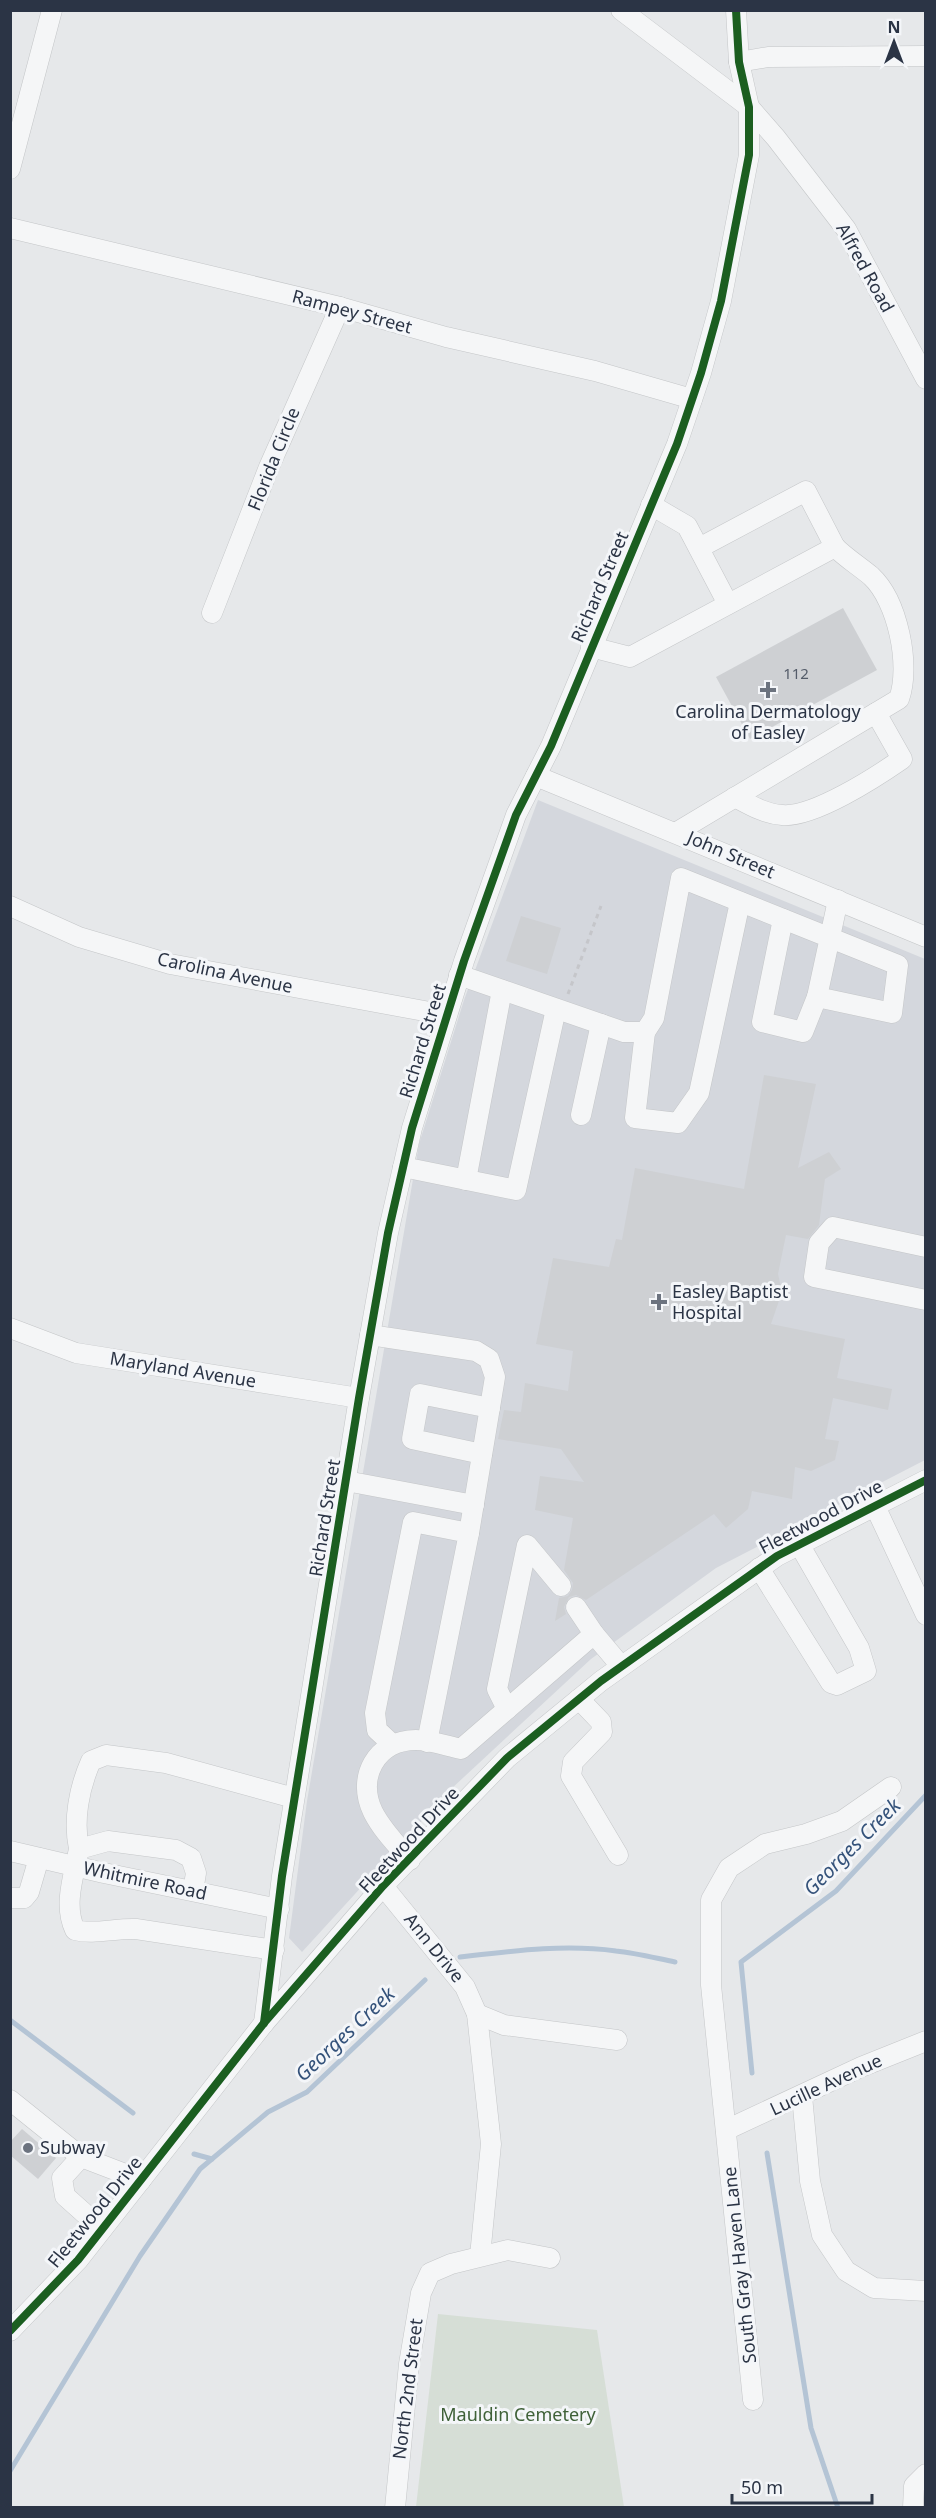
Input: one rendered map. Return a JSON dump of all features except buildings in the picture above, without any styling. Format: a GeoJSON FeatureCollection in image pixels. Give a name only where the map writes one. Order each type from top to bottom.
{"type":"FeatureCollection","features":[{"type":"Feature","properties":{"kind":"street"},"geometry":{"type":"LineString","coordinates":[[10,169],[52,10]]}},
{"type":"Feature","properties":{"kind":"street"},"geometry":{"type":"LineString","coordinates":[[621,10],[749,107]]}},
{"type":"Feature","properties":{"kind":"street"},"geometry":{"type":"LineString","coordinates":[[736,10],[739,62],[749,107]]}},
{"type":"Feature","properties":{"kind":"street"},"geometry":{"type":"LineString","coordinates":[[739,62],[768,57],[926,56]]}},
{"type":"Feature","properties":{"kind":"street","name":"Alfred Road"},"geometry":{"type":"LineString","coordinates":[[749,107],[846,229],[926,379]]}},
{"type":"Feature","properties":{"kind":"street","name":"Richard Street"},"geometry":{"type":"LineString","coordinates":[[264,2023],[294,1798],[359,1398],[388,1233],[403,1167],[459,975],[516,815],[551,746],[677,444],[692,399],[721,301],[738,215],[749,155],[749,107]]}},
{"type":"Feature","properties":{"kind":"street","name":"Rampey Street"},"geometry":{"type":"LineString","coordinates":[[10,228],[340,307],[446,337],[595,371],[692,399]]}},
{"type":"Feature","properties":{"kind":"street","name":"Florida Circle"},"geometry":{"type":"LineString","coordinates":[[212,613],[269,467],[340,307]]}},
{"type":"Feature","properties":{"kind":"street"},"geometry":{"type":"LineString","coordinates":[[677,832],[899,699],[904,684],[897,626],[889,603],[872,577],[853,565],[835,547],[806,492],[699,548]]}},
{"type":"Feature","properties":{"kind":"street"},"geometry":{"type":"LineString","coordinates":[[651,505],[687,526],[728,604]]}},
{"type":"Feature","properties":{"kind":"street"},"geometry":{"type":"LineString","coordinates":[[591,647],[630,657],[835,547]]}},
{"type":"Feature","properties":{"kind":"street"},"geometry":{"type":"LineString","coordinates":[[735,797],[760,811],[783,816],[806,813],[879,774],[902,759],[876,713]]}},
{"type":"Feature","properties":{"kind":"street","name":"John Street"},"geometry":{"type":"LineString","coordinates":[[536,776],[677,832],[926,937]]}},
{"type":"Feature","properties":{"kind":"street"},"geometry":{"type":"LineString","coordinates":[[740,902],[699,1093],[678,1123],[635,1118],[645,1032],[654,1018],[681,878],[898,965],[892,1013],[817,997]]}},
{"type":"Feature","properties":{"kind":"street"},"geometry":{"type":"LineString","coordinates":[[783,919],[762,1022],[802,1032],[817,997],[838,900]]}},
{"type":"Feature","properties":{"kind":"street","name":"Carolina Avenue"},"geometry":{"type":"LineString","coordinates":[[10,906],[79,937],[170,964],[446,1016]]}},
{"type":"Feature","properties":{"kind":"street"},"geometry":{"type":"LineString","coordinates":[[459,975],[624,1032],[645,1032]]}},
{"type":"Feature","properties":{"kind":"street"},"geometry":{"type":"LineString","coordinates":[[466,1180],[502,990]]}},
{"type":"Feature","properties":{"kind":"street"},"geometry":{"type":"LineString","coordinates":[[403,1167],[516,1190],[559,1010]]}},
{"type":"Feature","properties":{"kind":"street"},"geometry":{"type":"LineString","coordinates":[[581,1114],[601,1024]]}},
{"type":"Feature","properties":{"kind":"street"},"geometry":{"type":"LineString","coordinates":[[926,1247],[833,1227],[819,1243],[814,1277],[926,1300]]}},
{"type":"Feature","properties":{"kind":"street","name":"Maryland Avenue"},"geometry":{"type":"LineString","coordinates":[[10,1328],[76,1353],[359,1398]]}},
{"type":"Feature","properties":{"kind":"street"},"geometry":{"type":"LineString","coordinates":[[370,1335],[476,1351],[489,1359],[495,1377],[469,1533],[427,1742]]}},
{"type":"Feature","properties":{"kind":"street"},"geometry":{"type":"LineString","coordinates":[[482,1454],[412,1439],[420,1394],[490,1408]]}},
{"type":"Feature","properties":{"kind":"street"},"geometry":{"type":"LineString","coordinates":[[346,1480],[474,1505]]}},
{"type":"Feature","properties":{"kind":"street","name":"Fleetwood Drive"},"geometry":{"type":"LineString","coordinates":[[10,2331],[78,2260],[264,2023],[383,1886],[507,1758],[621,1666],[759,1568],[874,1504],[926,1480]]}},
{"type":"Feature","properties":{"kind":"street"},"geometry":{"type":"LineString","coordinates":[[874,1504],[926,1615]]}},
{"type":"Feature","properties":{"kind":"street"},"geometry":{"type":"LineString","coordinates":[[392,1744],[377,1730],[375,1713],[413,1522],[469,1533]]}},
{"type":"Feature","properties":{"kind":"street"},"geometry":{"type":"LineString","coordinates":[[759,1568],[831,1683],[837,1685],[866,1671],[859,1648],[799,1544]]}},
{"type":"Feature","properties":{"kind":"street"},"geometry":{"type":"LineString","coordinates":[[507,1710],[496,1689],[527,1545],[561,1586]]}},
{"type":"Feature","properties":{"kind":"street"},"geometry":{"type":"LineString","coordinates":[[576,1607],[594,1634],[621,1666]]}},
{"type":"Feature","properties":{"kind":"street"},"geometry":{"type":"LineString","coordinates":[[410,1860],[373,1812],[364,1786],[372,1763],[392,1744],[416,1740],[461,1749],[594,1634]]}},
{"type":"Feature","properties":{"kind":"street"},"geometry":{"type":"LineString","coordinates":[[579,1699],[601,1722],[602,1732],[573,1762],[571,1776],[618,1855]]}},
{"type":"Feature","properties":{"kind":"street"},"geometry":{"type":"LineString","coordinates":[[274,1950],[136,1929],[114,1928],[84,1933],[75,1930],[69,1911],[77,1858],[75,1830],[83,1778],[91,1761],[106,1755],[166,1762],[294,1798]]}},
{"type":"Feature","properties":{"kind":"street","name":"South Gray Haven Lane"},"geometry":{"type":"LineString","coordinates":[[753,2400],[711,1985],[711,1900],[729,1868],[765,1844],[806,1834],[842,1821],[891,1787]]}},
{"type":"Feature","properties":{"kind":"street"},"geometry":{"type":"LineString","coordinates":[[77,1858],[108,1841],[176,1850],[191,1858],[196,1873],[193,1891]]}},
{"type":"Feature","properties":{"kind":"street","name":"Whitmire Road"},"geometry":{"type":"LineString","coordinates":[[10,1851],[39,1858],[77,1858],[193,1891],[279,1909]]}},
{"type":"Feature","properties":{"kind":"street"},"geometry":{"type":"LineString","coordinates":[[10,1898],[24,1898],[29,1892],[39,1858]]}},
{"type":"Feature","properties":{"kind":"street","name":"Ann Drive"},"geometry":{"type":"LineString","coordinates":[[383,1886],[465,1987],[477,2014],[491,2144],[480,2256]]}},
{"type":"Feature","properties":{"kind":"street"},"geometry":{"type":"LineString","coordinates":[[477,2014],[504,2025],[617,2040]]}},
{"type":"Feature","properties":{"kind":"street","name":"Lucille Avenue"},"geometry":{"type":"LineString","coordinates":[[726,2130],[861,2067],[926,2041]]}},
{"type":"Feature","properties":{"kind":"street"},"geometry":{"type":"LineString","coordinates":[[802,2096],[810,2181],[822,2235],[846,2271],[874,2288],[926,2291]]}},
{"type":"Feature","properties":{"kind":"street"},"geometry":{"type":"LineString","coordinates":[[10,2100],[81,2157],[141,2180]]}},
{"type":"Feature","properties":{"kind":"street"},"geometry":{"type":"LineString","coordinates":[[81,2157],[62,2178],[65,2196],[102,2229]]}},
{"type":"Feature","properties":{"kind":"street"},"geometry":{"type":"LineString","coordinates":[[480,2256],[508,2250],[550,2258]]}},
{"type":"Feature","properties":{"kind":"street","name":"North 2nd Street"},"geometry":{"type":"LineString","coordinates":[[394,2508],[409,2364],[421,2293],[430,2273],[480,2256]]}},
{"type":"Feature","properties":{"kind":"street"},"geometry":{"type":"LineString","coordinates":[[913,2508],[914,2486],[926,2474]]}},
{"type":"Feature","properties":{"kind":"path"},"geometry":{"type":"LineString","coordinates":[[559,1010],[601,906]]}},
{"type":"Feature","properties":{"kind":"shaded area","name":"Easley Baptist Hospital"},"geometry":{"type":"Polygon","coordinates":[[[538,800],[925,959],[925,1460],[716,1568],[591,1659],[450,1790],[302,1952],[289,1938],[307,1801],[419,1144],[464,1000],[538,800]]]}},
{"type":"Feature","properties":{"kind":"green space","name":"Mauldin Cemetery"},"geometry":{"type":"Polygon","coordinates":[[[438,2314],[597,2330],[624,2507],[416,2507],[438,2314]]]}},
{"type":"Feature","properties":{"kind":"waterway","name":"Georges Creek"},"geometry":{"type":"LineString","coordinates":[[752,2073],[741,1962],[836,1891],[926,1795]]}},
{"type":"Feature","properties":{"kind":"waterway","name":"Georges Creek"},"geometry":{"type":"LineString","coordinates":[[460,1957],[538,1949],[577,1948],[638,1954],[675,1962]]}},
{"type":"Feature","properties":{"kind":"waterway"},"geometry":{"type":"LineString","coordinates":[[10,2471],[140,2256],[200,2169],[268,2112],[307,2092],[425,1980]]}},
{"type":"Feature","properties":{"kind":"waterway","name":"Georges Creek"},"geometry":{"type":"LineString","coordinates":[[10,2020],[133,2113]]}},
{"type":"Feature","properties":{"kind":"waterway"},"geometry":{"type":"LineString","coordinates":[[767,2153],[811,2428],[838,2508]]}},
{"type":"Feature","properties":{"kind":"waterway","name":"Georges Creek"},"geometry":{"type":"LineString","coordinates":[[194,2154],[212,2159]]}},
{"type":"Feature","properties":{"kind":"cycle path"},"geometry":{"type":"LineString","coordinates":[[264,2023],[282,1876],[359,1398],[388,1233],[412,1128],[464,961],[516,815],[551,746],[677,444],[701,373],[721,301],[749,155],[749,107],[739,62],[736,10]]}},
{"type":"Feature","properties":{"kind":"cycle path"},"geometry":{"type":"LineString","coordinates":[[10,2331],[78,2260],[264,2023],[383,1886],[507,1758],[601,1681],[777,1556],[926,1480]]}},
{"type":"Feature","properties":{"kind":"place","name":"Carolina Dermatology of Easley"},"geometry":{"type":"Point","coordinates":[768,690]}},
{"type":"Feature","properties":{"kind":"place","name":"Easley Baptist Hospital"},"geometry":{"type":"Point","coordinates":[659,1302]}},
{"type":"Feature","properties":{"kind":"place","name":"Subway"},"geometry":{"type":"Point","coordinates":[28,2148]}}]}
